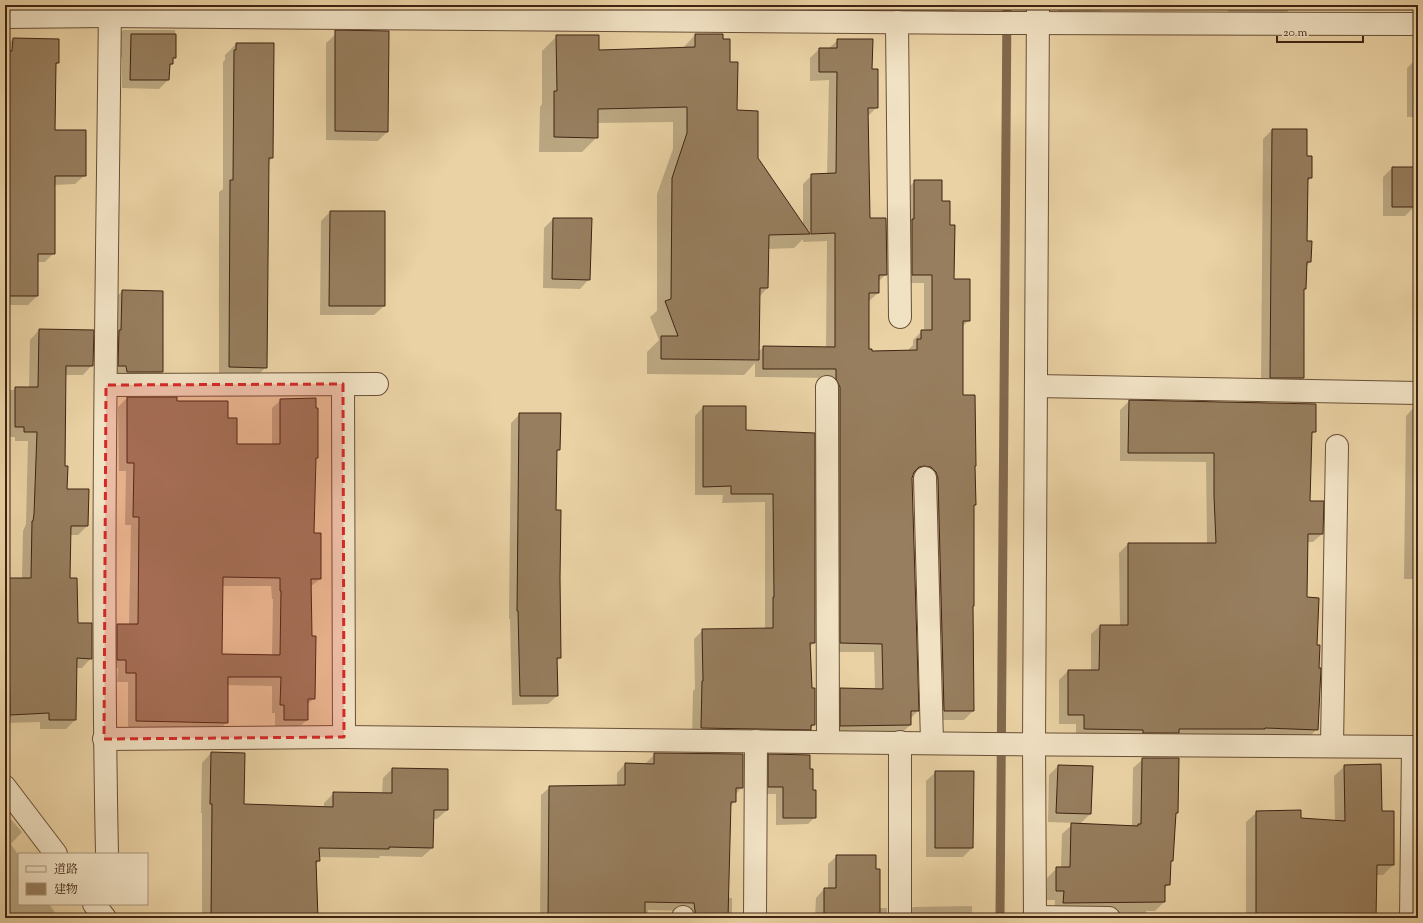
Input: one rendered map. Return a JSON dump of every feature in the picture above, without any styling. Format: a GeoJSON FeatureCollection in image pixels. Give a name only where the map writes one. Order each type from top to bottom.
{"type":"FeatureCollection","features":[{"type":"Feature","properties":{"kind":"street"},"geometry":{"type":"LineString","coordinates":[[5,17],[110,10],[897,22],[1025,18],[1418,24]]}},
{"type":"Feature","properties":{"kind":"street"},"geometry":{"type":"LineString","coordinates":[[106,853],[104,740],[110,10]]}},
{"type":"Feature","properties":{"kind":"street"},"geometry":{"type":"LineString","coordinates":[[1025,18],[1036,386],[1024,744],[1035,917],[1109,918]]}},
{"type":"Feature","properties":{"kind":"street"},"geometry":{"type":"LineString","coordinates":[[897,22],[900,317]]}},
{"type":"Feature","properties":{"kind":"street"},"geometry":{"type":"LineString","coordinates":[[343,384],[344,737]]}},
{"type":"Feature","properties":{"kind":"street"},"geometry":{"type":"LineString","coordinates":[[106,385],[377,384]]}},
{"type":"Feature","properties":{"kind":"street"},"geometry":{"type":"LineString","coordinates":[[1036,386],[1418,392]]}},
{"type":"Feature","properties":{"kind":"street"},"geometry":{"type":"LineString","coordinates":[[827,388],[828,741]]}},
{"type":"Feature","properties":{"kind":"street"},"geometry":{"type":"LineString","coordinates":[[1332,745],[1337,446]]}},
{"type":"Feature","properties":{"kind":"street"},"geometry":{"type":"LineString","coordinates":[[925,478],[932,742]]}},
{"type":"Feature","properties":{"kind":"street"},"geometry":{"type":"LineString","coordinates":[[104,740],[344,737],[932,742],[989,744],[1332,745],[1415,747],[1412,918]]}},
{"type":"Feature","properties":{"kind":"street"},"geometry":{"type":"LineString","coordinates":[[755,918],[756,741]]}},
{"type":"Feature","properties":{"kind":"street"},"geometry":{"type":"LineString","coordinates":[[900,742],[900,918]]}},
{"type":"Feature","properties":{"kind":"street"},"geometry":{"type":"LineString","coordinates":[[5,787],[55,853]]}},
{"type":"Feature","properties":{"kind":"highlighted area"},"geometry":{"type":"Polygon","coordinates":[[[343,384],[344,737],[104,739],[106,385],[343,384]]]}},
{"type":"Feature","properties":{"kind":"building"},"geometry":{"type":"Polygon","coordinates":[[[335,30],[389,31],[388,132],[335,131],[335,30]]]}},
{"type":"Feature","properties":{"kind":"building"},"geometry":{"type":"Polygon","coordinates":[[[131,34],[176,34],[176,58],[173,58],[173,64],[170,64],[169,80],[130,80],[131,34]]]}},
{"type":"Feature","properties":{"kind":"building"},"geometry":{"type":"Polygon","coordinates":[[[695,34],[723,34],[723,39],[730,39],[730,62],[738,62],[737,110],[758,111],[758,158],[810,234],[769,235],[768,288],[760,288],[759,360],[661,359],[661,336],[678,336],[665,301],[671,299],[672,178],[687,133],[687,107],[598,109],[598,138],[554,137],[554,91],[557,91],[556,35],[599,35],[599,50],[695,47],[695,34]]]}},
{"type":"Feature","properties":{"kind":"building"},"geometry":{"type":"Polygon","coordinates":[[[13,38],[59,39],[59,63],[56,63],[55,130],[86,130],[86,176],[55,176],[55,254],[38,254],[38,296],[9,296],[8,171],[5,171],[5,122],[8,80],[8,51],[12,51],[13,38]]]}},
{"type":"Feature","properties":{"kind":"building"},"geometry":{"type":"Polygon","coordinates":[[[837,39],[873,39],[872,69],[878,69],[878,108],[868,108],[870,218],[886,218],[887,275],[879,275],[879,293],[869,293],[869,349],[872,349],[872,351],[917,350],[917,339],[921,339],[921,330],[932,330],[932,275],[912,275],[914,180],[942,180],[942,201],[950,201],[950,225],[955,225],[954,279],[970,279],[970,321],[963,321],[963,395],[975,395],[976,505],[974,505],[973,606],[974,711],[944,711],[938,478],[936,472],[931,467],[919,467],[914,472],[912,478],[919,711],[911,711],[911,725],[840,726],[840,688],[883,689],[882,644],[840,643],[840,387],[836,379],[836,369],[763,369],[763,346],[835,347],[835,233],[811,234],[811,174],[836,173],[837,72],[819,72],[819,48],[837,48],[837,39]]]}},
{"type":"Feature","properties":{"kind":"building"},"geometry":{"type":"Polygon","coordinates":[[[236,43],[274,43],[273,158],[269,158],[267,368],[229,367],[230,180],[233,180],[234,50],[236,50],[236,43]]]}},
{"type":"Feature","properties":{"kind":"building"},"geometry":{"type":"Polygon","coordinates":[[[1272,129],[1307,129],[1307,156],[1312,156],[1312,178],[1308,178],[1307,241],[1312,241],[1311,262],[1307,262],[1306,289],[1304,289],[1304,378],[1270,378],[1272,129]]]}},
{"type":"Feature","properties":{"kind":"building"},"geometry":{"type":"Polygon","coordinates":[[[1392,167],[1416,167],[1415,207],[1392,207],[1392,167]]]}},
{"type":"Feature","properties":{"kind":"building"},"geometry":{"type":"Polygon","coordinates":[[[330,211],[385,211],[385,306],[329,306],[330,211]]]}},
{"type":"Feature","properties":{"kind":"building"},"geometry":{"type":"Polygon","coordinates":[[[553,218],[592,218],[590,280],[552,279],[553,218]]]}},
{"type":"Feature","properties":{"kind":"building"},"geometry":{"type":"Polygon","coordinates":[[[122,290],[163,291],[163,372],[127,372],[126,366],[118,366],[122,290]]]}},
{"type":"Feature","properties":{"kind":"building"},"geometry":{"type":"Polygon","coordinates":[[[39,329],[94,330],[93,366],[66,366],[65,466],[68,466],[67,489],[89,489],[88,526],[71,526],[70,578],[77,578],[78,623],[92,623],[92,659],[77,658],[76,720],[49,720],[49,713],[10,715],[8,578],[31,578],[32,521],[34,514],[37,432],[24,432],[24,427],[15,427],[15,387],[38,387],[39,329]]]}},
{"type":"Feature","properties":{"kind":"building"},"geometry":{"type":"Polygon","coordinates":[[[127,397],[177,397],[177,401],[228,401],[228,418],[237,418],[237,444],[280,444],[280,399],[316,398],[316,408],[318,408],[318,458],[316,458],[314,533],[321,533],[321,579],[311,579],[312,636],[316,636],[315,699],[308,699],[308,720],[284,720],[284,705],[280,705],[281,677],[228,677],[228,723],[136,721],[136,673],[126,673],[126,660],[117,660],[117,624],[138,624],[139,517],[133,517],[134,463],[127,463],[127,397]],[[223,577],[222,654],[280,655],[280,578],[223,577]]]}},
{"type":"Feature","properties":{"kind":"building"},"geometry":{"type":"Polygon","coordinates":[[[1129,400],[1316,404],[1316,432],[1312,432],[1310,501],[1324,501],[1323,534],[1308,534],[1307,597],[1319,598],[1317,645],[1320,645],[1319,668],[1321,668],[1318,730],[1265,728],[1179,729],[1179,733],[1143,733],[1143,730],[1084,729],[1084,715],[1068,715],[1068,670],[1099,670],[1100,625],[1128,625],[1128,543],[1216,543],[1214,453],[1128,453],[1129,400]]]}},
{"type":"Feature","properties":{"kind":"building"},"geometry":{"type":"Polygon","coordinates":[[[703,406],[746,406],[746,430],[815,433],[815,643],[810,643],[812,688],[815,688],[815,725],[811,725],[811,730],[701,728],[703,681],[702,629],[773,628],[774,597],[773,494],[731,494],[731,486],[703,487],[703,406]]]}},
{"type":"Feature","properties":{"kind":"building"},"geometry":{"type":"Polygon","coordinates":[[[519,413],[561,413],[560,450],[557,450],[556,510],[561,510],[561,658],[557,658],[558,696],[520,696],[517,611],[519,413]]]}},
{"type":"Feature","properties":{"kind":"building"},"geometry":{"type":"Polygon","coordinates":[[[211,752],[245,753],[244,804],[333,807],[333,792],[392,793],[392,768],[448,769],[448,810],[434,810],[433,848],[319,848],[320,861],[316,861],[318,918],[211,918],[211,752]]]}},
{"type":"Feature","properties":{"kind":"building"},"geometry":{"type":"Polygon","coordinates":[[[654,753],[743,754],[743,788],[736,788],[736,802],[731,802],[728,918],[696,918],[694,903],[645,902],[645,918],[548,918],[549,786],[625,785],[625,763],[654,764],[654,753]]]}},
{"type":"Feature","properties":{"kind":"building"},"geometry":{"type":"Polygon","coordinates":[[[768,754],[810,755],[810,769],[813,769],[813,790],[816,790],[816,818],[783,818],[783,787],[768,787],[768,754]]]}},
{"type":"Feature","properties":{"kind":"building"},"geometry":{"type":"Polygon","coordinates":[[[1142,758],[1179,758],[1178,813],[1176,813],[1170,885],[1165,885],[1165,902],[1063,903],[1064,891],[1056,891],[1056,867],[1070,867],[1071,823],[1138,826],[1138,824],[1141,824],[1142,758]]]}},
{"type":"Feature","properties":{"kind":"building"},"geometry":{"type":"Polygon","coordinates":[[[1381,764],[1382,811],[1394,811],[1394,865],[1377,865],[1376,918],[1256,917],[1256,811],[1301,810],[1301,818],[1345,821],[1344,765],[1381,764]]]}},
{"type":"Feature","properties":{"kind":"building"},"geometry":{"type":"Polygon","coordinates":[[[1058,765],[1093,766],[1091,814],[1056,813],[1058,765]]]}},
{"type":"Feature","properties":{"kind":"building"},"geometry":{"type":"Polygon","coordinates":[[[935,771],[974,771],[973,848],[935,848],[935,771]]]}},
{"type":"Feature","properties":{"kind":"building"},"geometry":{"type":"Polygon","coordinates":[[[836,855],[876,855],[876,869],[880,869],[880,918],[824,918],[824,888],[836,888],[836,855]]]}},
{"type":"Feature","properties":{"kind":"waterway"},"geometry":{"type":"LineString","coordinates":[[1000,918],[1007,5]]}}]}
